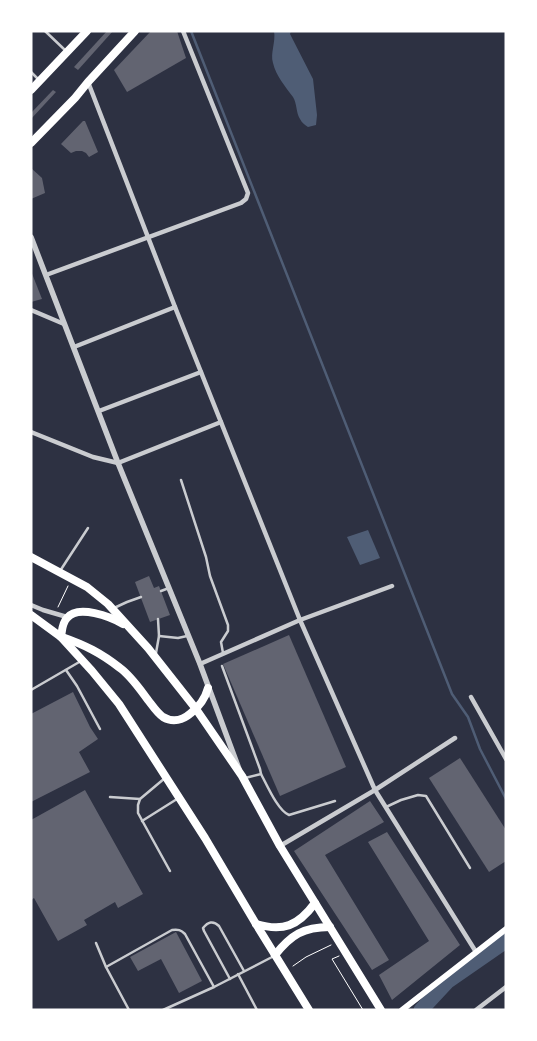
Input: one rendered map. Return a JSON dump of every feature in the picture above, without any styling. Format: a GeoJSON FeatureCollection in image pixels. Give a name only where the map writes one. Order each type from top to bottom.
{"type":"FeatureCollection","features":[{"type":"Feature","properties":{"kind":"main road"},"geometry":{"type":"LineString","coordinates":[[31,90],[88,31]]}},
{"type":"Feature","properties":{"kind":"main road"},"geometry":{"type":"LineString","coordinates":[[31,143],[75,98],[135,31]]}},
{"type":"Feature","properties":{"kind":"main road"},"geometry":{"type":"LineString","coordinates":[[31,557],[86,587],[112,609],[155,657],[196,709],[243,777],[280,846],[381,1010]]}},
{"type":"Feature","properties":{"kind":"main road"},"geometry":{"type":"LineString","coordinates":[[60,637],[63,624],[67,617],[73,613],[100,614],[131,629]]}},
{"type":"Feature","properties":{"kind":"main road"},"geometry":{"type":"LineString","coordinates":[[31,614],[60,637],[119,704],[205,838],[309,1010]]}},
{"type":"Feature","properties":{"kind":"main road"},"geometry":{"type":"LineString","coordinates":[[60,637],[84,645],[122,669],[133,680],[152,706],[168,719],[180,720],[186,718],[206,696],[208,688]]}},
{"type":"Feature","properties":{"kind":"main road"},"geometry":{"type":"LineString","coordinates":[[256,924],[268,928],[287,926],[308,912],[315,903]]}},
{"type":"Feature","properties":{"kind":"main road"},"geometry":{"type":"LineString","coordinates":[[275,955],[284,944],[306,930],[330,927]]}},
{"type":"Feature","properties":{"kind":"main road"},"geometry":{"type":"LineString","coordinates":[[402,1010],[506,929]]}},
{"type":"Feature","properties":{"kind":"street"},"geometry":{"type":"LineString","coordinates":[[46,275],[246,199],[248,193],[183,31]]}},
{"type":"Feature","properties":{"kind":"street"},"geometry":{"type":"LineString","coordinates":[[88,82],[175,307],[300,620],[375,790],[476,952]]}},
{"type":"Feature","properties":{"kind":"street"},"geometry":{"type":"LineString","coordinates":[[31,237],[118,464],[200,664],[243,777]]}},
{"type":"Feature","properties":{"kind":"street"},"geometry":{"type":"LineString","coordinates":[[74,347],[175,307]]}},
{"type":"Feature","properties":{"kind":"street"},"geometry":{"type":"LineString","coordinates":[[31,310],[65,324]]}},
{"type":"Feature","properties":{"kind":"street"},"geometry":{"type":"LineString","coordinates":[[99,411],[201,372]]}},
{"type":"Feature","properties":{"kind":"street"},"geometry":{"type":"LineString","coordinates":[[31,432],[93,457],[118,464],[221,422]]}},
{"type":"Feature","properties":{"kind":"street"},"geometry":{"type":"LineString","coordinates":[[200,664],[300,620],[392,586]]}},
{"type":"Feature","properties":{"kind":"street"},"geometry":{"type":"LineString","coordinates":[[31,605],[67,617]]}},
{"type":"Feature","properties":{"kind":"street"},"geometry":{"type":"LineString","coordinates":[[471,697],[506,759]]}},
{"type":"Feature","properties":{"kind":"street"},"geometry":{"type":"LineString","coordinates":[[280,846],[375,790],[455,738]]}},
{"type":"Feature","properties":{"kind":"street"},"geometry":{"type":"LineString","coordinates":[[476,1010],[506,988]]}},
{"type":"Feature","properties":{"kind":"lane"},"geometry":{"type":"LineString","coordinates":[[45,31],[67,52]]}},
{"type":"Feature","properties":{"kind":"lane"},"geometry":{"type":"LineString","coordinates":[[31,72],[40,80]]}},
{"type":"Feature","properties":{"kind":"lane"},"geometry":{"type":"LineString","coordinates":[[181,480],[206,557],[210,576],[228,625],[228,631],[220,642],[223,653]]}},
{"type":"Feature","properties":{"kind":"lane"},"geometry":{"type":"LineString","coordinates":[[60,572],[88,528]]}},
{"type":"Feature","properties":{"kind":"lane"},"geometry":{"type":"LineString","coordinates":[[161,591],[169,588]]}},
{"type":"Feature","properties":{"kind":"lane"},"geometry":{"type":"LineString","coordinates":[[112,609],[141,597]]}},
{"type":"Feature","properties":{"kind":"lane"},"geometry":{"type":"LineString","coordinates":[[155,657],[159,636],[158,619]]}},
{"type":"Feature","properties":{"kind":"lane"},"geometry":{"type":"LineString","coordinates":[[159,636],[178,638],[188,635]]}},
{"type":"Feature","properties":{"kind":"lane"},"geometry":{"type":"LineString","coordinates":[[31,690],[83,661]]}},
{"type":"Feature","properties":{"kind":"lane"},"geometry":{"type":"LineString","coordinates":[[222,666],[261,774],[278,805],[289,815],[335,801]]}},
{"type":"Feature","properties":{"kind":"lane"},"geometry":{"type":"LineString","coordinates":[[66,670],[77,686],[100,729]]}},
{"type":"Feature","properties":{"kind":"lane"},"geometry":{"type":"LineString","coordinates":[[243,777],[261,774]]}},
{"type":"Feature","properties":{"kind":"lane"},"geometry":{"type":"LineString","coordinates":[[166,777],[140,799],[138,812],[170,872]]}},
{"type":"Feature","properties":{"kind":"lane"},"geometry":{"type":"LineString","coordinates":[[386,807],[418,795],[426,796],[470,868]]}},
{"type":"Feature","properties":{"kind":"lane"},"geometry":{"type":"LineString","coordinates":[[110,797],[140,799]]}},
{"type":"Feature","properties":{"kind":"lane"},"geometry":{"type":"LineString","coordinates":[[142,821],[179,798]]}},
{"type":"Feature","properties":{"kind":"lane"},"geometry":{"type":"LineString","coordinates":[[230,979],[204,931],[203,928],[206,925],[216,922],[244,971]]}},
{"type":"Feature","properties":{"kind":"lane"},"geometry":{"type":"LineString","coordinates":[[106,967],[177,929],[182,930],[185,934],[214,988]]}},
{"type":"Feature","properties":{"kind":"lane"},"geometry":{"type":"LineString","coordinates":[[96,943],[106,967],[129,1010]]}},
{"type":"Feature","properties":{"kind":"lane"},"geometry":{"type":"LineString","coordinates":[[163,1010],[214,988],[275,955]]}},
{"type":"Feature","properties":{"kind":"lane"},"geometry":{"type":"LineString","coordinates":[[238,974],[257,1010]]}},
{"type":"Feature","properties":{"kind":"path"},"geometry":{"type":"LineString","coordinates":[[56,614],[72,579]]}},
{"type":"Feature","properties":{"kind":"path"},"geometry":{"type":"LineString","coordinates":[[285,970],[338,941]]}},
{"type":"Feature","properties":{"kind":"path"},"geometry":{"type":"LineString","coordinates":[[345,952],[332,959],[363,1010]]}},
{"type":"Feature","properties":{"kind":"water"},"geometry":{"type":"Polygon","coordinates":[[[274,31],[291,31],[290,34],[313,79],[317,115],[316,125],[308,127],[302,122],[294,99],[274,68],[272,59],[274,31]]]}},
{"type":"Feature","properties":{"kind":"water"},"geometry":{"type":"Polygon","coordinates":[[[368,530],[380,558],[360,565],[347,537],[368,530]]]}},
{"type":"Feature","properties":{"kind":"building"},"geometry":{"type":"Polygon","coordinates":[[[107,31],[113,31],[78,70],[74,67],[107,31]]]}},
{"type":"Feature","properties":{"kind":"building"},"geometry":{"type":"Polygon","coordinates":[[[151,31],[177,31],[186,58],[127,92],[114,70],[151,31]]]}},
{"type":"Feature","properties":{"kind":"building"},"geometry":{"type":"Polygon","coordinates":[[[53,90],[56,92],[31,119],[31,113],[53,90]]]}},
{"type":"Feature","properties":{"kind":"building"},"geometry":{"type":"Polygon","coordinates":[[[85,121],[98,152],[89,157],[82,151],[71,153],[61,144],[85,121]]]}},
{"type":"Feature","properties":{"kind":"building"},"geometry":{"type":"Polygon","coordinates":[[[31,168],[42,178],[45,193],[31,199],[31,168]]]}},
{"type":"Feature","properties":{"kind":"building"},"geometry":{"type":"Polygon","coordinates":[[[31,271],[42,299],[31,302],[31,271]]]}},
{"type":"Feature","properties":{"kind":"building"},"geometry":{"type":"Polygon","coordinates":[[[149,576],[154,588],[159,586],[170,615],[150,622],[135,582],[149,576]]]}},
{"type":"Feature","properties":{"kind":"building"},"geometry":{"type":"Polygon","coordinates":[[[289,635],[346,767],[280,796],[223,664],[289,635]]]}},
{"type":"Feature","properties":{"kind":"building"},"geometry":{"type":"Polygon","coordinates":[[[73,692],[98,739],[79,752],[90,772],[31,802],[31,714],[73,692]]]}},
{"type":"Feature","properties":{"kind":"building"},"geometry":{"type":"Polygon","coordinates":[[[460,758],[506,830],[506,861],[489,872],[429,778],[460,758]]]}},
{"type":"Feature","properties":{"kind":"building"},"geometry":{"type":"Polygon","coordinates":[[[85,790],[143,894],[118,908],[115,902],[84,920],[87,925],[58,941],[34,898],[31,900],[31,820],[85,790]]]}},
{"type":"Feature","properties":{"kind":"building"},"geometry":{"type":"Polygon","coordinates":[[[370,801],[384,822],[325,855],[389,960],[372,970],[294,851],[370,801]]]}},
{"type":"Feature","properties":{"kind":"building"},"geometry":{"type":"Polygon","coordinates":[[[387,832],[460,945],[392,1000],[379,975],[429,941],[368,842],[387,832]]]}},
{"type":"Feature","properties":{"kind":"building"},"geometry":{"type":"Polygon","coordinates":[[[176,932],[202,981],[179,993],[161,959],[138,971],[130,957],[176,932]]]}},
{"type":"Feature","properties":{"kind":"waterway"},"geometry":{"type":"LineString","coordinates":[[191,31],[452,694],[468,717],[480,749],[506,799]]}},
{"type":"Feature","properties":{"kind":"waterway"},"geometry":{"type":"LineString","coordinates":[[421,1010],[448,981],[506,941]]}}]}
